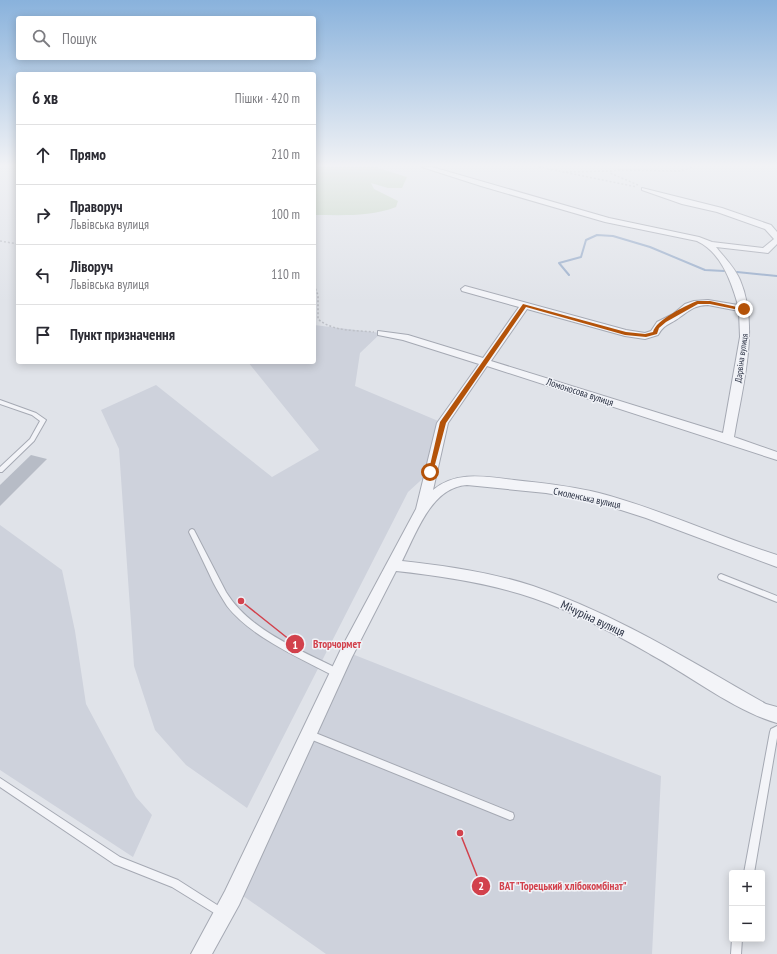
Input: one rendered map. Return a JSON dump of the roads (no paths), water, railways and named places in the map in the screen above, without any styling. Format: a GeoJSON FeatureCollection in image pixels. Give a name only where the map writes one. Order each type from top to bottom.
{"type":"FeatureCollection","features":[{"type":"Feature","properties":{"kind":"street"},"geometry":{"type":"LineString","coordinates":[[578,212],[608,220],[699,239],[710,244],[777,251]]}},
{"type":"Feature","properties":{"kind":"street"},"geometry":{"type":"LineString","coordinates":[[723,212],[768,227],[775,234],[777,239],[765,250]]}},
{"type":"Feature","properties":{"kind":"street","name":"Дарвіна вулиця"},"geometry":{"type":"LineString","coordinates":[[710,244],[735,279],[744,309],[746,337],[728,439]]}},
{"type":"Feature","properties":{"kind":"street"},"geometry":{"type":"LineString","coordinates":[[465,289],[625,333],[646,336],[655,333],[656,328],[665,321],[697,303],[710,303],[744,309]]}},
{"type":"Feature","properties":{"kind":"street"},"geometry":{"type":"LineString","coordinates":[[201,954],[224,914],[337,673],[422,509],[443,422],[525,305]]}},
{"type":"Feature","properties":{"kind":"street","name":"Ломоносова вулиця"},"geometry":{"type":"LineString","coordinates":[[381,333],[405,337],[728,439],[777,456]]}},
{"type":"Feature","properties":{"kind":"street","name":"Смоленська вулиця"},"geometry":{"type":"LineString","coordinates":[[422,509],[438,492],[456,482],[485,482],[544,488],[606,499],[666,519],[746,551],[777,561]]}},
{"type":"Feature","properties":{"kind":"street","name":"Мічуріна вулиця"},"geometry":{"type":"LineString","coordinates":[[392,565],[448,571],[552,598],[610,624],[763,711],[777,715]]}},
{"type":"Feature","properties":{"kind":"lane"},"geometry":{"type":"LineString","coordinates":[[0,402],[34,414],[43,420],[32,440],[0,470]]}},
{"type":"Feature","properties":{"kind":"lane"},"geometry":{"type":"LineString","coordinates":[[192,532],[230,603],[248,622],[281,644],[337,673]]}},
{"type":"Feature","properties":{"kind":"lane"},"geometry":{"type":"LineString","coordinates":[[721,577],[777,599]]}},
{"type":"Feature","properties":{"kind":"lane"},"geometry":{"type":"LineString","coordinates":[[750,870],[774,732],[777,730]]}},
{"type":"Feature","properties":{"kind":"lane"},"geometry":{"type":"LineString","coordinates":[[308,734],[510,816]]}},
{"type":"Feature","properties":{"kind":"lane"},"geometry":{"type":"LineString","coordinates":[[0,782],[117,861],[175,883],[224,914]]}},
{"type":"Feature","properties":{"kind":"lane"},"geometry":{"type":"LineString","coordinates":[[736,942],[736,954]]}},
{"type":"Feature","properties":{"kind":"waterway"},"geometry":{"type":"LineString","coordinates":[[569,275],[559,263],[581,257],[586,240],[597,235],[613,236],[650,247],[705,270],[724,271]]}},
{"type":"Feature","properties":{"kind":"waterway"},"geometry":{"type":"LineString","coordinates":[[737,272],[777,276]]}},
{"type":"Feature","properties":{"kind":"place","name":"Вторчормет"},"geometry":{"type":"Point","coordinates":[241,601]}},
{"type":"Feature","properties":{"kind":"place","name":"ВАТ \"Торецький хлібокомбінат\""},"geometry":{"type":"Point","coordinates":[460,833]}}]}
